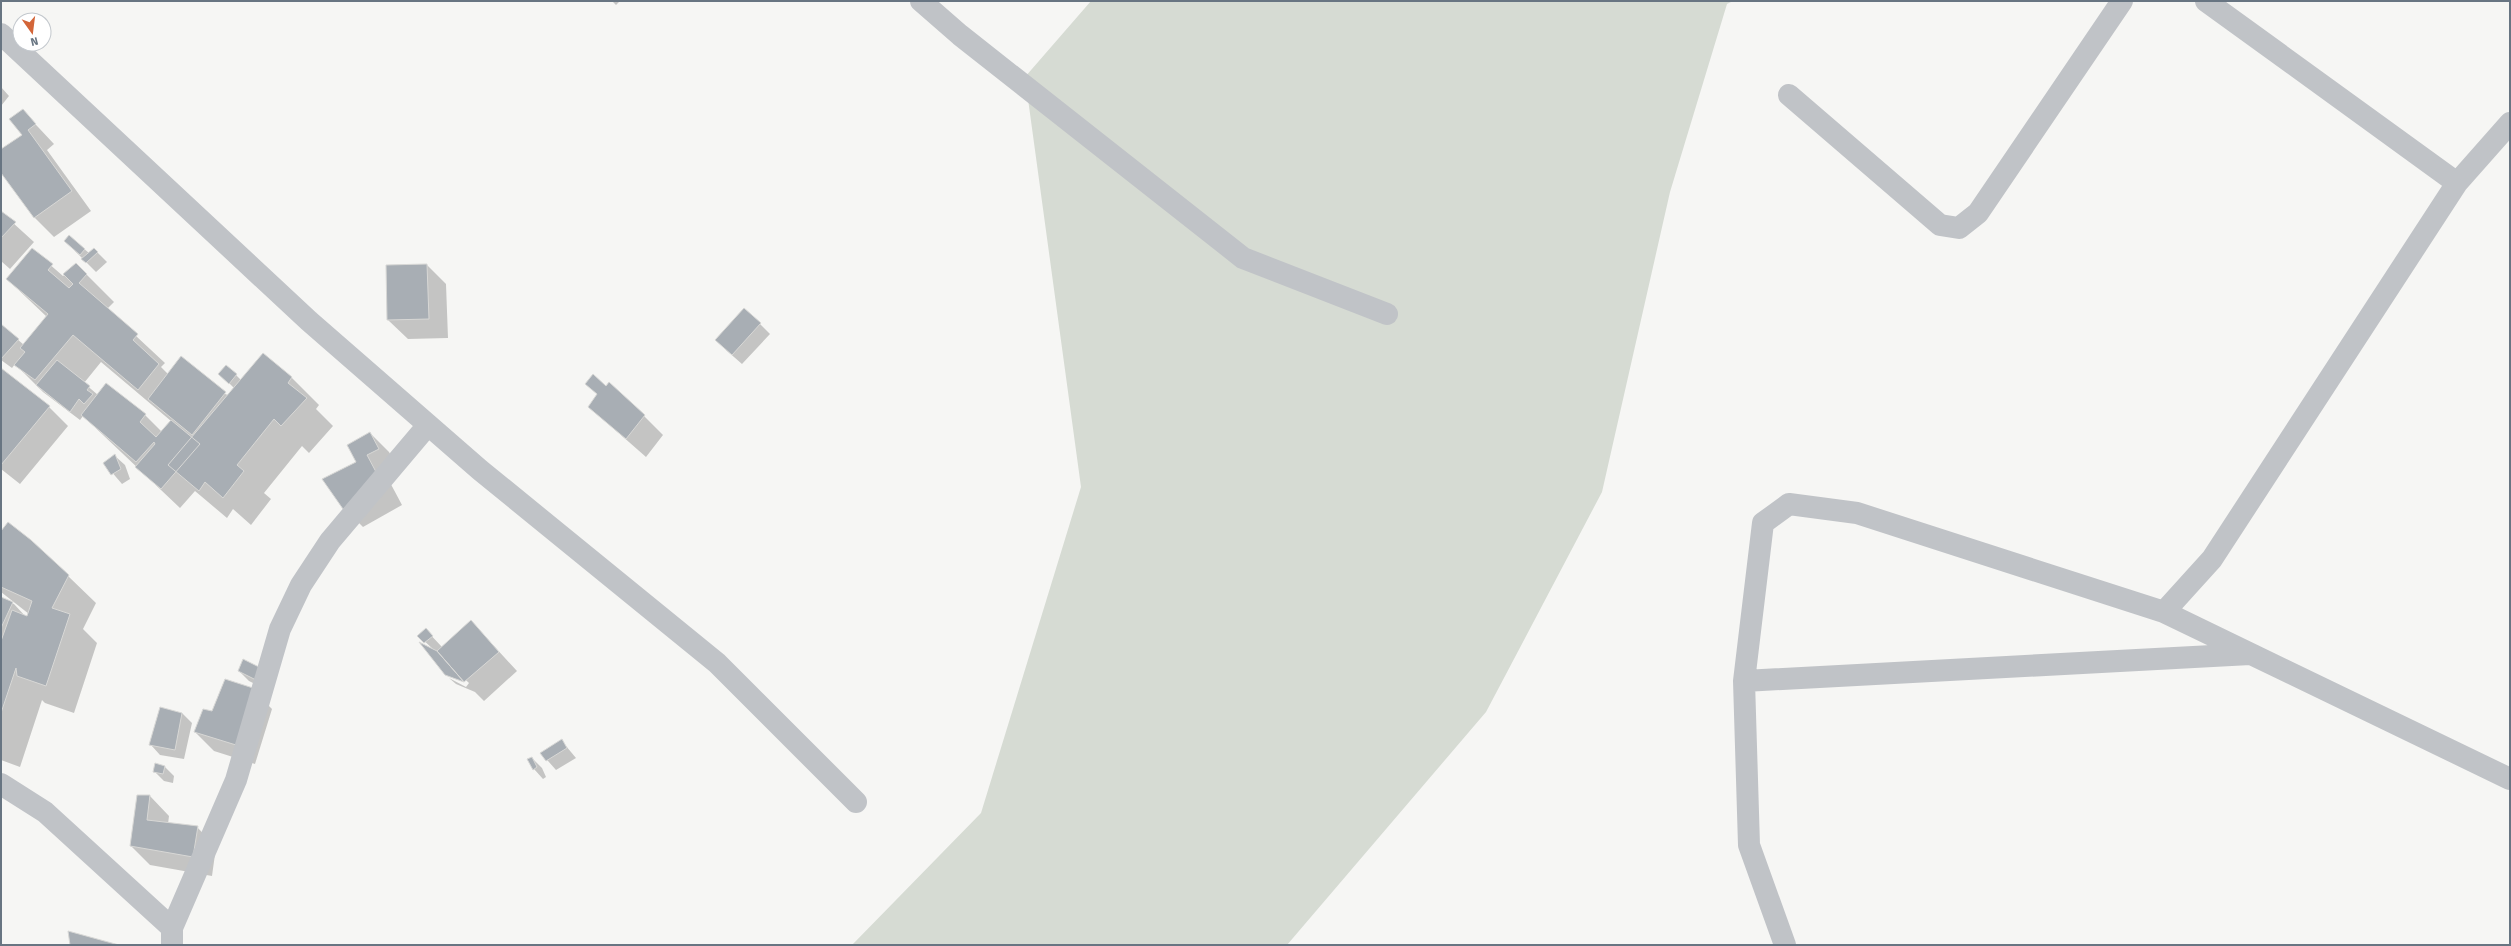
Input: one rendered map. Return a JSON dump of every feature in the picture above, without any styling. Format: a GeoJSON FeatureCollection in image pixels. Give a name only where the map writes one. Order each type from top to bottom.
{"type":"FeatureCollection","features":[{"type":"Feature","properties":{"kind":"street"},"geometry":{"type":"LineString","coordinates":[[921,1],[960,35],[1243,258],[1387,314]]}},
{"type":"Feature","properties":{"kind":"street"},"geometry":{"type":"LineString","coordinates":[[1789,95],[1940,226],[1958,228],[1978,213],[2122,1]]}},
{"type":"Feature","properties":{"kind":"street"},"geometry":{"type":"LineString","coordinates":[[2206,1],[2457,183]]}},
{"type":"Feature","properties":{"kind":"street"},"geometry":{"type":"LineString","coordinates":[[1,34],[309,321],[428,425],[717,663],[856,802]]}},
{"type":"Feature","properties":{"kind":"street"},"geometry":{"type":"LineString","coordinates":[[2164,612],[2212,559],[2457,183],[2510,123]]}},
{"type":"Feature","properties":{"kind":"street"},"geometry":{"type":"LineString","coordinates":[[1,784],[45,812],[172,936],[236,780],[280,629],[301,585],[330,541],[428,425]]}},
{"type":"Feature","properties":{"kind":"street"},"geometry":{"type":"LineString","coordinates":[[1785,945],[1749,845],[1744,681],[1763,523],[1789,504],[1857,513],[2164,612],[2510,779]]}},
{"type":"Feature","properties":{"kind":"street"},"geometry":{"type":"LineString","coordinates":[[1744,681],[2251,654]]}},
{"type":"Feature","properties":{"kind":"shaded area"},"geometry":{"type":"Polygon","coordinates":[[[1091,1],[1733,1],[1727,4],[1670,192],[1602,492],[1486,712],[1287,945],[852,945],[981,813],[1081,487],[1025,77],[1091,1]]]}},
{"type":"Feature","properties":{"kind":"building"},"geometry":{"type":"Polygon","coordinates":[[[23,109],[36,124],[28,130],[72,191],[34,218],[1,173],[1,149],[22,135],[9,119],[23,109]]]}},
{"type":"Feature","properties":{"kind":"building"},"geometry":{"type":"Polygon","coordinates":[[[1,211],[16,222],[1,238],[1,211]]]}},
{"type":"Feature","properties":{"kind":"building"},"geometry":{"type":"Polygon","coordinates":[[[69,235],[85,249],[80,255],[64,241],[69,235]]]}},
{"type":"Feature","properties":{"kind":"building"},"geometry":{"type":"Polygon","coordinates":[[[32,248],[53,264],[48,270],[69,288],[73,284],[63,274],[76,263],[87,274],[79,283],[138,334],[133,340],[159,364],[138,390],[73,335],[35,380],[14,365],[25,352],[20,348],[48,314],[6,279],[32,248]]]}},
{"type":"Feature","properties":{"kind":"building"},"geometry":{"type":"Polygon","coordinates":[[[94,248],[98,252],[86,263],[81,259],[94,248]]]}},
{"type":"Feature","properties":{"kind":"building"},"geometry":{"type":"Polygon","coordinates":[[[427,264],[429,319],[387,320],[386,265],[427,264]]]}},
{"type":"Feature","properties":{"kind":"building"},"geometry":{"type":"Polygon","coordinates":[[[744,308],[761,323],[732,355],[715,340],[744,308]]]}},
{"type":"Feature","properties":{"kind":"building"},"geometry":{"type":"Polygon","coordinates":[[[1,324],[19,339],[1,359],[1,324]]]}},
{"type":"Feature","properties":{"kind":"building"},"geometry":{"type":"Polygon","coordinates":[[[263,353],[292,377],[288,383],[307,398],[281,426],[274,419],[237,465],[244,471],[223,498],[205,482],[199,491],[168,465],[263,353]]]}},
{"type":"Feature","properties":{"kind":"building"},"geometry":{"type":"Polygon","coordinates":[[[181,356],[226,392],[192,435],[148,399],[181,356]]]}},
{"type":"Feature","properties":{"kind":"building"},"geometry":{"type":"Polygon","coordinates":[[[57,360],[90,386],[87,390],[93,394],[84,404],[79,399],[70,412],[36,385],[57,360]]]}},
{"type":"Feature","properties":{"kind":"building"},"geometry":{"type":"Polygon","coordinates":[[[226,365],[237,374],[229,384],[218,374],[226,365]]]}},
{"type":"Feature","properties":{"kind":"building"},"geometry":{"type":"Polygon","coordinates":[[[1,368],[50,406],[1,465],[1,368]]]}},
{"type":"Feature","properties":{"kind":"building"},"geometry":{"type":"Polygon","coordinates":[[[593,374],[606,386],[609,382],[645,415],[626,439],[588,407],[597,394],[585,384],[593,374]]]}},
{"type":"Feature","properties":{"kind":"building"},"geometry":{"type":"Polygon","coordinates":[[[106,383],[146,414],[140,422],[156,437],[171,420],[200,444],[161,489],[135,467],[155,444],[154,442],[136,462],[81,415],[106,383]]]}},
{"type":"Feature","properties":{"kind":"building"},"geometry":{"type":"Polygon","coordinates":[[[370,432],[379,449],[367,455],[383,485],[343,509],[322,479],[356,462],[347,445],[370,432]]]}},
{"type":"Feature","properties":{"kind":"building"},"geometry":{"type":"Polygon","coordinates":[[[115,454],[121,469],[111,475],[103,463],[115,454]]]}},
{"type":"Feature","properties":{"kind":"building"},"geometry":{"type":"Polygon","coordinates":[[[8,522],[31,540],[69,575],[52,608],[70,614],[46,686],[17,676],[16,668],[1,713],[1,641],[12,610],[27,616],[32,601],[1,587],[1,531],[8,522]]]}},
{"type":"Feature","properties":{"kind":"building"},"geometry":{"type":"Polygon","coordinates":[[[1,597],[13,602],[1,628],[1,597]]]}},
{"type":"Feature","properties":{"kind":"building"},"geometry":{"type":"Polygon","coordinates":[[[471,620],[499,652],[464,682],[437,651],[471,620]]]}},
{"type":"Feature","properties":{"kind":"building"},"geometry":{"type":"Polygon","coordinates":[[[426,628],[433,636],[424,643],[417,636],[426,628]]]}},
{"type":"Feature","properties":{"kind":"building"},"geometry":{"type":"Polygon","coordinates":[[[419,642],[437,651],[464,682],[445,675],[419,642]]]}},
{"type":"Feature","properties":{"kind":"building"},"geometry":{"type":"Polygon","coordinates":[[[243,659],[263,669],[258,681],[238,671],[243,659]]]}},
{"type":"Feature","properties":{"kind":"building"},"geometry":{"type":"Polygon","coordinates":[[[225,679],[253,688],[236,745],[194,732],[203,709],[212,711],[225,679]]]}},
{"type":"Feature","properties":{"kind":"building"},"geometry":{"type":"Polygon","coordinates":[[[160,707],[182,713],[175,750],[149,745],[160,707]]]}},
{"type":"Feature","properties":{"kind":"building"},"geometry":{"type":"Polygon","coordinates":[[[562,739],[567,748],[546,761],[540,753],[562,739]]]}},
{"type":"Feature","properties":{"kind":"building"},"geometry":{"type":"Polygon","coordinates":[[[532,757],[537,767],[533,770],[527,759],[532,757]]]}},
{"type":"Feature","properties":{"kind":"building"},"geometry":{"type":"Polygon","coordinates":[[[155,763],[165,766],[163,774],[153,772],[155,763]]]}},
{"type":"Feature","properties":{"kind":"building"},"geometry":{"type":"Polygon","coordinates":[[[137,795],[150,795],[147,820],[198,826],[193,857],[130,846],[137,795]]]}},
{"type":"Feature","properties":{"kind":"building"},"geometry":{"type":"Polygon","coordinates":[[[68,931],[119,945],[70,945],[68,931]]]}}]}
